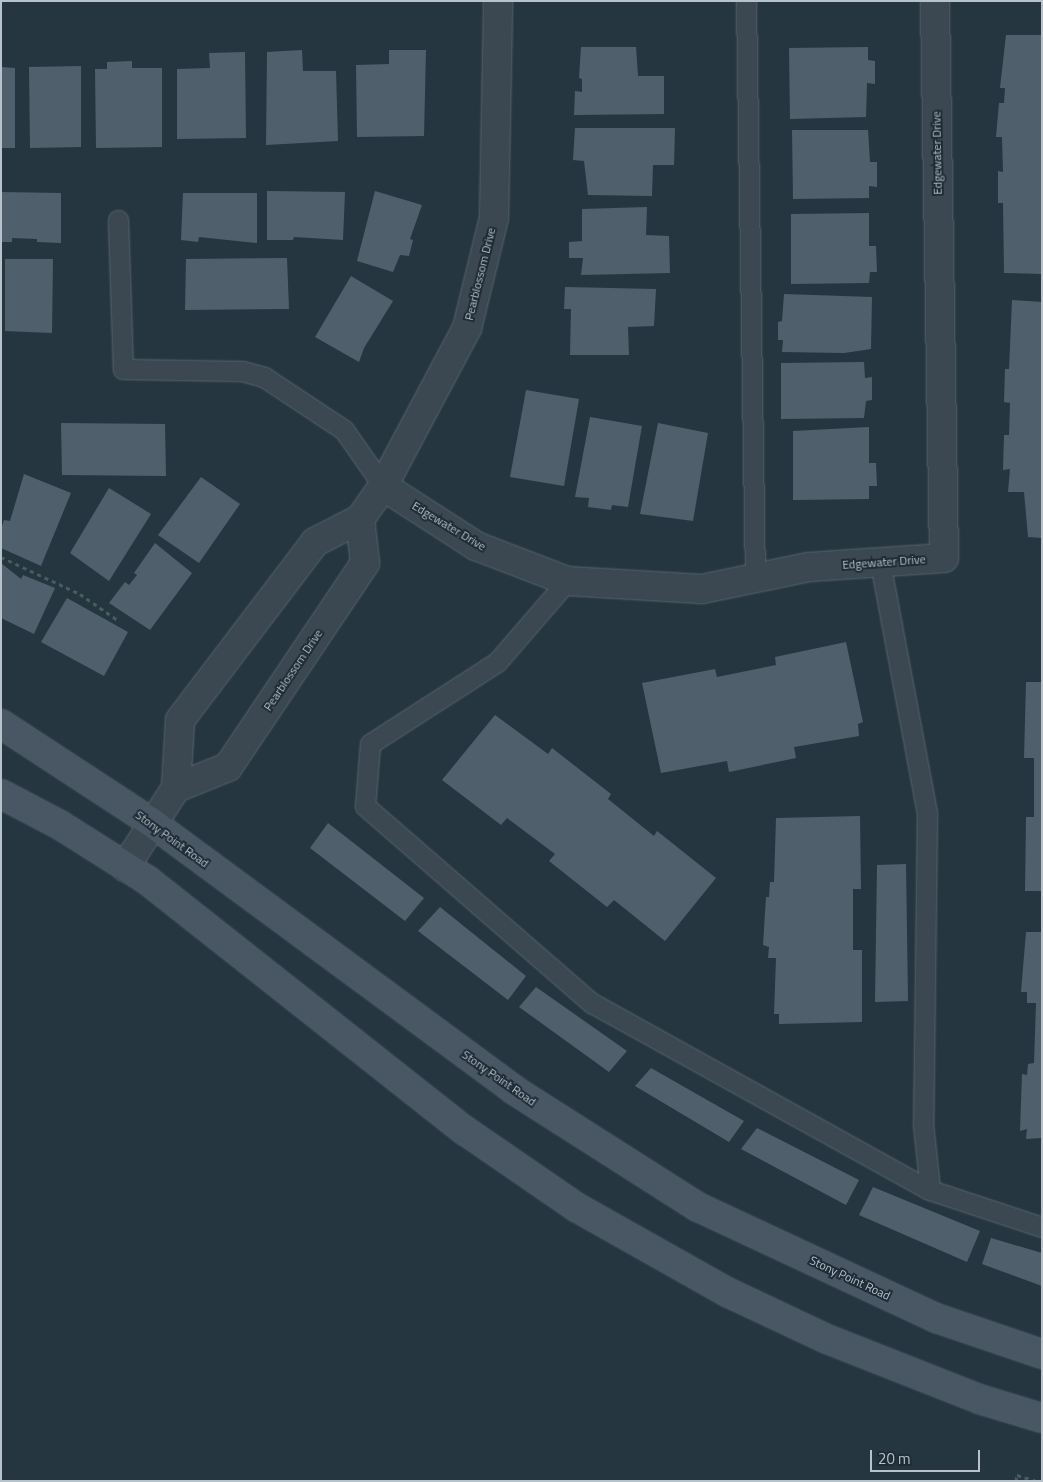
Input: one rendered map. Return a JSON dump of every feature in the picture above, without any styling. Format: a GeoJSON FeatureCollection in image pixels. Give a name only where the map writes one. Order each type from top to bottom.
{"type":"FeatureCollection","features":[{"type":"Feature","properties":{"kind":"main road","name":"Stony Point Road"},"geometry":{"type":"LineString","coordinates":[[1,724],[154,825],[514,1090],[698,1207],[936,1318],[1042,1354]]}},
{"type":"Feature","properties":{"kind":"main road"},"geometry":{"type":"LineString","coordinates":[[1,794],[60,825],[125,867],[464,1130],[576,1207],[728,1292],[827,1339],[979,1399],[1042,1418]]}},
{"type":"Feature","properties":{"kind":"street","name":"Pearblossom Drive"},"geometry":{"type":"LineString","coordinates":[[125,867],[154,825],[176,788],[180,720],[314,542],[360,519],[384,486],[467,328],[494,218],[498,1]]}},
{"type":"Feature","properties":{"kind":"street","name":"Edgewater Drive"},"geometry":{"type":"LineString","coordinates":[[384,486],[476,546],[567,580],[702,588],[809,567],[944,558],[935,1]]}},
{"type":"Feature","properties":{"kind":"street","name":"Pearblossom Drive"},"geometry":{"type":"LineString","coordinates":[[176,788],[228,767],[364,563],[360,519]]}},
{"type":"Feature","properties":{"kind":"lane"},"geometry":{"type":"LineString","coordinates":[[746,1],[755,578]]}},
{"type":"Feature","properties":{"kind":"lane"},"geometry":{"type":"LineString","coordinates":[[118,220],[123,370],[242,371],[264,377],[344,430],[384,486]]}},
{"type":"Feature","properties":{"kind":"lane"},"geometry":{"type":"LineString","coordinates":[[880,562],[927,813],[923,1124],[930,1190]]}},
{"type":"Feature","properties":{"kind":"lane"},"geometry":{"type":"LineString","coordinates":[[567,580],[497,662],[370,744],[365,806],[592,1003],[930,1190],[1042,1227]]}},
{"type":"Feature","properties":{"kind":"path"},"geometry":{"type":"LineString","coordinates":[[1,557],[80,594],[119,621]]}},
{"type":"Feature","properties":{"kind":"path"},"geometry":{"type":"LineString","coordinates":[[1016,1481],[1017,1475],[1036,1481]]}},
{"type":"Feature","properties":{"kind":"building"},"geometry":{"type":"Polygon","coordinates":[[[1006,35],[1042,35],[1042,274],[1004,273],[1003,203],[998,203],[998,171],[1003,172],[1002,137],[996,137],[999,103],[1004,103],[1005,88],[1000,88],[1006,35]]]}},
{"type":"Feature","properties":{"kind":"building"},"geometry":{"type":"Polygon","coordinates":[[[581,47],[636,47],[638,76],[664,76],[664,114],[574,115],[575,91],[582,92],[582,79],[579,78],[581,47]]]}},
{"type":"Feature","properties":{"kind":"building"},"geometry":{"type":"Polygon","coordinates":[[[868,47],[868,60],[875,61],[875,84],[867,83],[866,117],[790,119],[789,48],[868,47]]]}},
{"type":"Feature","properties":{"kind":"building"},"geometry":{"type":"Polygon","coordinates":[[[302,50],[303,71],[336,71],[338,141],[266,145],[267,52],[302,50]]]}},
{"type":"Feature","properties":{"kind":"building"},"geometry":{"type":"Polygon","coordinates":[[[389,50],[426,50],[424,136],[357,137],[356,65],[389,64],[389,50]]]}},
{"type":"Feature","properties":{"kind":"building"},"geometry":{"type":"Polygon","coordinates":[[[245,52],[246,138],[177,139],[177,69],[210,68],[209,53],[245,52]]]}},
{"type":"Feature","properties":{"kind":"building"},"geometry":{"type":"Polygon","coordinates":[[[132,61],[132,68],[162,68],[162,147],[96,148],[95,69],[107,69],[107,62],[132,61]]]}},
{"type":"Feature","properties":{"kind":"building"},"geometry":{"type":"Polygon","coordinates":[[[81,66],[81,147],[30,148],[29,67],[81,66]]]}},
{"type":"Feature","properties":{"kind":"building"},"geometry":{"type":"Polygon","coordinates":[[[1,67],[15,68],[15,148],[1,148],[1,67]]]}},
{"type":"Feature","properties":{"kind":"building"},"geometry":{"type":"Polygon","coordinates":[[[575,128],[675,128],[674,165],[653,165],[652,196],[588,195],[584,161],[573,160],[575,128]]]}},
{"type":"Feature","properties":{"kind":"building"},"geometry":{"type":"Polygon","coordinates":[[[792,130],[868,130],[870,162],[877,162],[877,187],[869,186],[869,198],[793,199],[792,130]]]}},
{"type":"Feature","properties":{"kind":"building"},"geometry":{"type":"Polygon","coordinates":[[[267,191],[345,192],[343,240],[294,237],[293,240],[267,240],[267,191]]]}},
{"type":"Feature","properties":{"kind":"building"},"geometry":{"type":"Polygon","coordinates":[[[375,191],[422,205],[410,239],[413,240],[409,256],[400,255],[393,272],[357,261],[375,191]]]}},
{"type":"Feature","properties":{"kind":"building"},"geometry":{"type":"Polygon","coordinates":[[[1,192],[61,193],[61,243],[37,242],[37,239],[12,238],[12,242],[1,242],[1,192]]]}},
{"type":"Feature","properties":{"kind":"building"},"geometry":{"type":"Polygon","coordinates":[[[183,193],[257,193],[257,243],[199,237],[198,242],[181,240],[183,193]]]}},
{"type":"Feature","properties":{"kind":"building"},"geometry":{"type":"Polygon","coordinates":[[[647,207],[646,235],[669,236],[670,273],[581,275],[583,258],[569,258],[569,242],[582,241],[582,209],[647,207]]]}},
{"type":"Feature","properties":{"kind":"building"},"geometry":{"type":"Polygon","coordinates":[[[869,213],[869,246],[876,246],[877,272],[870,272],[869,283],[791,284],[791,214],[869,213]]]}},
{"type":"Feature","properties":{"kind":"building"},"geometry":{"type":"Polygon","coordinates":[[[287,258],[289,309],[185,310],[186,259],[287,258]]]}},
{"type":"Feature","properties":{"kind":"building"},"geometry":{"type":"Polygon","coordinates":[[[5,259],[53,259],[52,333],[5,331],[5,259]]]}},
{"type":"Feature","properties":{"kind":"building"},"geometry":{"type":"Polygon","coordinates":[[[351,276],[393,301],[364,348],[359,362],[315,337],[351,276]]]}},
{"type":"Feature","properties":{"kind":"building"},"geometry":{"type":"Polygon","coordinates":[[[565,287],[656,289],[654,326],[628,327],[629,355],[570,355],[571,309],[564,309],[565,287]]]}},
{"type":"Feature","properties":{"kind":"building"},"geometry":{"type":"Polygon","coordinates":[[[784,294],[872,297],[871,349],[844,353],[782,352],[783,340],[778,340],[778,322],[782,321],[784,294]]]}},
{"type":"Feature","properties":{"kind":"building"},"geometry":{"type":"Polygon","coordinates":[[[1012,300],[1042,302],[1042,538],[1028,537],[1024,492],[1008,492],[1010,469],[1003,470],[1004,435],[1009,435],[1010,403],[1004,402],[1005,369],[1009,369],[1012,300]]]}},
{"type":"Feature","properties":{"kind":"building"},"geometry":{"type":"Polygon","coordinates":[[[864,362],[865,378],[872,377],[872,400],[866,401],[864,418],[781,419],[781,363],[864,362]]]}},
{"type":"Feature","properties":{"kind":"building"},"geometry":{"type":"Polygon","coordinates":[[[526,390],[579,399],[564,486],[510,477],[526,390]]]}},
{"type":"Feature","properties":{"kind":"building"},"geometry":{"type":"Polygon","coordinates":[[[590,417],[642,426],[628,507],[612,505],[611,510],[588,507],[589,498],[575,497],[590,417]]]}},
{"type":"Feature","properties":{"kind":"building"},"geometry":{"type":"Polygon","coordinates":[[[61,423],[165,424],[166,476],[62,475],[61,423]]]}},
{"type":"Feature","properties":{"kind":"building"},"geometry":{"type":"Polygon","coordinates":[[[658,423],[708,433],[693,521],[640,514],[658,423]]]}},
{"type":"Feature","properties":{"kind":"building"},"geometry":{"type":"Polygon","coordinates":[[[869,427],[869,463],[876,463],[877,486],[869,486],[869,499],[793,500],[793,431],[869,427]]]}},
{"type":"Feature","properties":{"kind":"building"},"geometry":{"type":"Polygon","coordinates":[[[24,474],[71,493],[41,566],[1,548],[1,529],[4,520],[10,521],[24,474]]]}},
{"type":"Feature","properties":{"kind":"building"},"geometry":{"type":"Polygon","coordinates":[[[201,477],[240,504],[199,563],[158,535],[201,477]]]}},
{"type":"Feature","properties":{"kind":"building"},"geometry":{"type":"Polygon","coordinates":[[[109,488],[151,514],[109,581],[70,553],[109,488]]]}},
{"type":"Feature","properties":{"kind":"building"},"geometry":{"type":"Polygon","coordinates":[[[155,543],[192,573],[150,630],[109,603],[125,582],[129,585],[137,575],[134,573],[155,543]]]}},
{"type":"Feature","properties":{"kind":"building"},"geometry":{"type":"Polygon","coordinates":[[[1,563],[21,579],[23,575],[55,588],[34,634],[1,618],[1,563]]]}},
{"type":"Feature","properties":{"kind":"building"},"geometry":{"type":"Polygon","coordinates":[[[67,598],[128,632],[104,676],[41,642],[67,598]]]}},
{"type":"Feature","properties":{"kind":"building"},"geometry":{"type":"Polygon","coordinates":[[[846,642],[863,722],[858,724],[859,736],[794,747],[796,758],[729,772],[727,761],[661,773],[642,683],[715,669],[717,677],[776,665],[775,657],[846,642]]]}},
{"type":"Feature","properties":{"kind":"building"},"geometry":{"type":"Polygon","coordinates":[[[1026,682],[1042,682],[1042,891],[1025,891],[1026,817],[1034,817],[1034,758],[1024,758],[1026,682]]]}},
{"type":"Feature","properties":{"kind":"building"},"geometry":{"type":"Polygon","coordinates":[[[495,715],[548,754],[552,748],[611,794],[608,799],[654,836],[657,831],[716,878],[665,941],[614,900],[607,907],[549,861],[555,854],[507,818],[501,825],[442,780],[495,715]]]}},
{"type":"Feature","properties":{"kind":"building"},"geometry":{"type":"Polygon","coordinates":[[[860,816],[861,889],[853,889],[853,950],[862,950],[862,1022],[779,1024],[779,1014],[774,1014],[776,958],[768,958],[769,947],[763,945],[766,897],[769,897],[770,882],[774,882],[776,818],[860,816]]]}},
{"type":"Feature","properties":{"kind":"building"},"geometry":{"type":"Polygon","coordinates":[[[328,823],[424,898],[405,921],[310,848],[328,823]]]}},
{"type":"Feature","properties":{"kind":"building"},"geometry":{"type":"Polygon","coordinates":[[[906,864],[908,1001],[875,1002],[877,865],[906,864]]]}},
{"type":"Feature","properties":{"kind":"building"},"geometry":{"type":"Polygon","coordinates":[[[440,907],[526,976],[508,1000],[418,931],[440,907]]]}},
{"type":"Feature","properties":{"kind":"building"},"geometry":{"type":"Polygon","coordinates":[[[1026,932],[1042,932],[1042,1138],[1026,1139],[1027,1129],[1020,1131],[1022,1074],[1027,1075],[1028,1064],[1034,1063],[1036,1003],[1027,1003],[1027,992],[1021,992],[1026,932]]]}},
{"type":"Feature","properties":{"kind":"building"},"geometry":{"type":"Polygon","coordinates":[[[536,987],[627,1051],[609,1072],[519,1007],[536,987]]]}},
{"type":"Feature","properties":{"kind":"building"},"geometry":{"type":"Polygon","coordinates":[[[651,1068],[744,1121],[729,1142],[635,1086],[651,1068]]]}},
{"type":"Feature","properties":{"kind":"building"},"geometry":{"type":"Polygon","coordinates":[[[757,1128],[859,1180],[846,1205],[741,1149],[757,1128]]]}},
{"type":"Feature","properties":{"kind":"building"},"geometry":{"type":"Polygon","coordinates":[[[873,1187],[980,1231],[967,1262],[859,1215],[873,1187]]]}},
{"type":"Feature","properties":{"kind":"building"},"geometry":{"type":"Polygon","coordinates":[[[991,1238],[1042,1253],[1042,1286],[982,1264],[991,1238]]]}}]}
